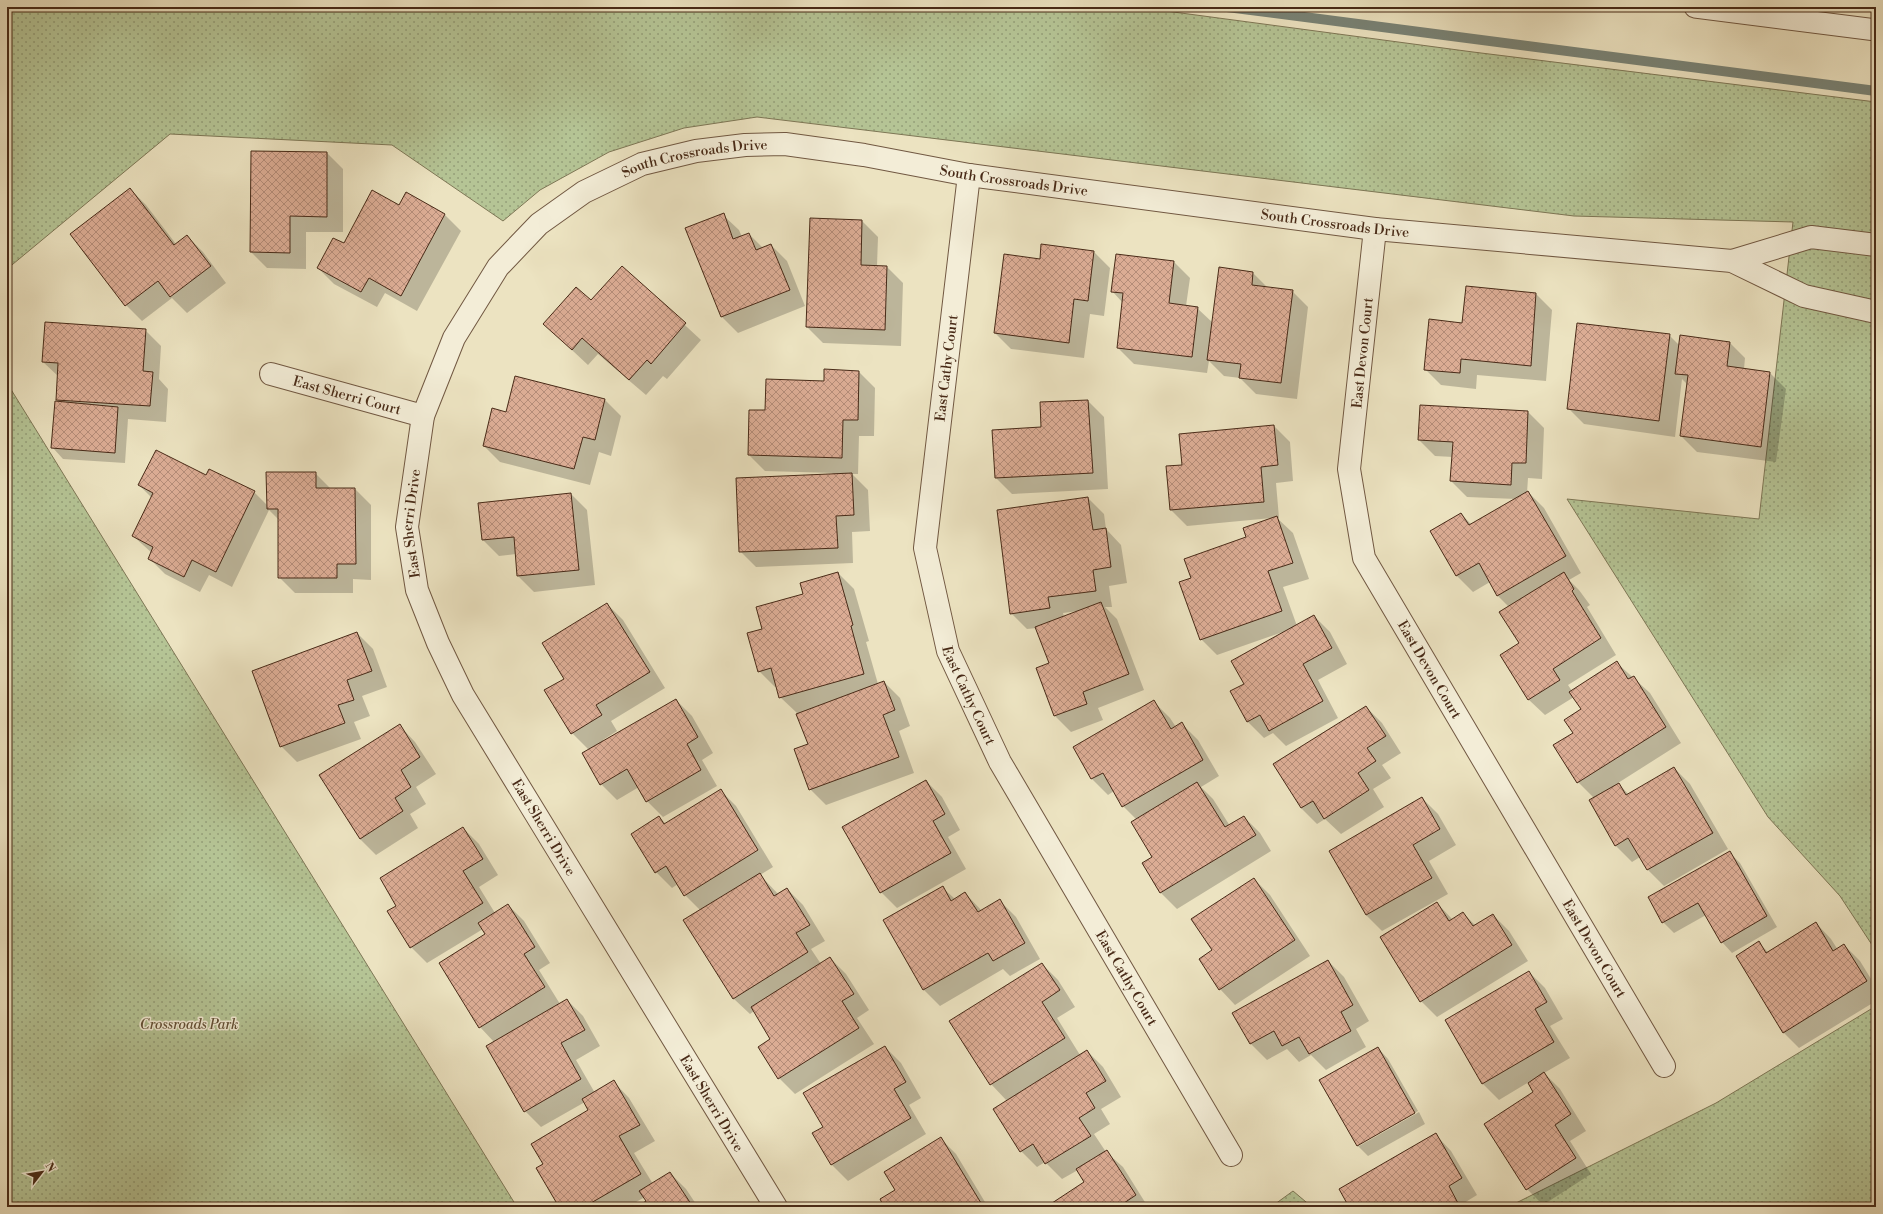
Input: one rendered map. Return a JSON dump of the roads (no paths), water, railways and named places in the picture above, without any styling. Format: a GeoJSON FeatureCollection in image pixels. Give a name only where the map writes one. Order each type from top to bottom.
{"type":"FeatureCollection","features":[{"type":"Feature","properties":{"kind":"street","name":"South Crossroads Drive"},"geometry":{"type":"LineString","coordinates":[[423,416],[454,338],[498,267],[538,224],[584,192],[642,164],[696,151],[745,145],[784,144],[864,155],[968,175],[1375,229],[1732,261],[1804,296],[1876,312]]}},
{"type":"Feature","properties":{"kind":"street","name":"East Cathy Court"},"geometry":{"type":"LineString","coordinates":[[968,175],[925,548],[948,651],[1000,762],[1231,1155]]}},
{"type":"Feature","properties":{"kind":"street","name":"East Devon Court"},"geometry":{"type":"LineString","coordinates":[[1375,229],[1349,469],[1364,558],[1664,1066]]}},
{"type":"Feature","properties":{"kind":"street","name":"South Crossroads Drive"},"geometry":{"type":"LineString","coordinates":[[1732,261],[1811,237],[1876,245]]}},
{"type":"Feature","properties":{"kind":"street","name":"East Sherri Court"},"geometry":{"type":"LineString","coordinates":[[271,374],[423,416]]}},
{"type":"Feature","properties":{"kind":"street","name":"East Sherri Drive"},"geometry":{"type":"LineString","coordinates":[[423,416],[407,527],[417,590],[438,643],[463,695],[776,1207]]}},
{"type":"Feature","properties":{"kind":"lane"},"geometry":{"type":"LineString","coordinates":[[1695,7],[1876,30]]}},
{"type":"Feature","properties":{"kind":"waterway"},"geometry":{"type":"LineString","coordinates":[[1227,7],[1876,91]]}},
{"type":"Feature","properties":{"kind":"park label","name":"Crossroads Park"},"geometry":{"type":"Point","coordinates":[189,1024]}}]}
